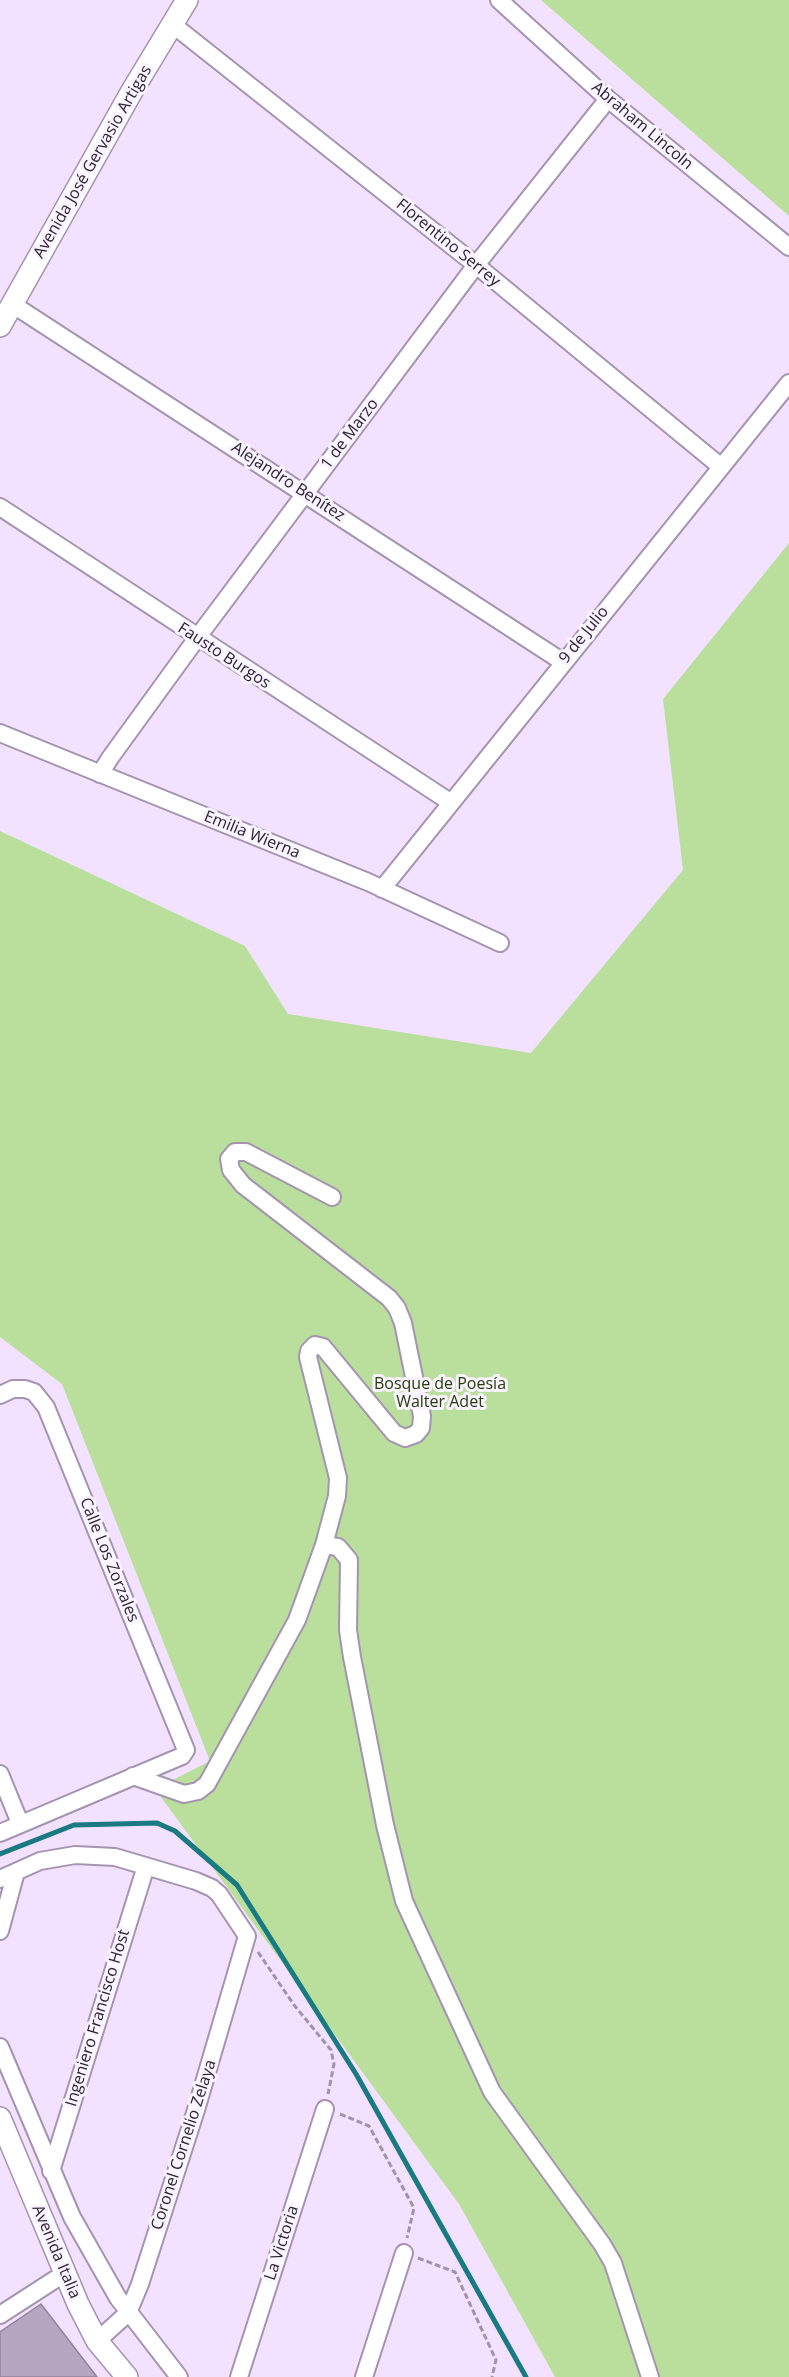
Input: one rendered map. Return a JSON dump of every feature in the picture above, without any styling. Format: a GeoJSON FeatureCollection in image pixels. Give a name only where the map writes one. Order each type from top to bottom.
{"type":"FeatureCollection","features":[{"type":"Feature","properties":{"kind":"main road","name":"Avenida José Gervasio Artigas"},"geometry":{"type":"LineString","coordinates":[[0,326],[187,0]]}},
{"type":"Feature","properties":{"kind":"main road","name":"Avenida Italia"},"geometry":{"type":"LineString","coordinates":[[0,2118],[65,2273],[98,2341],[127,2377]]}},
{"type":"Feature","properties":{"kind":"street","name":"Abraham Lincoln"},"geometry":{"type":"LineString","coordinates":[[499,0],[608,99],[789,248]]}},
{"type":"Feature","properties":{"kind":"street","name":"Florentino Serrey"},"geometry":{"type":"LineString","coordinates":[[172,24],[476,265],[720,466]]}},
{"type":"Feature","properties":{"kind":"street","name":"1 de Marzo"},"geometry":{"type":"LineString","coordinates":[[100,774],[197,638],[476,265],[608,99]]}},
{"type":"Feature","properties":{"kind":"street","name":"Alejandro Benítez"},"geometry":{"type":"LineString","coordinates":[[12,304],[563,662]]}},
{"type":"Feature","properties":{"kind":"street","name":"9 de Julio"},"geometry":{"type":"LineString","coordinates":[[382,889],[789,383]]}},
{"type":"Feature","properties":{"kind":"street","name":"Fausto Burgos"},"geometry":{"type":"LineString","coordinates":[[0,507],[450,802]]}},
{"type":"Feature","properties":{"kind":"street","name":"Emilia Wierna"},"geometry":{"type":"LineString","coordinates":[[0,733],[382,889],[500,943]]}},
{"type":"Feature","properties":{"kind":"street"},"geometry":{"type":"LineString","coordinates":[[0,1833],[133,1776],[184,1794],[198,1791],[207,1784],[288,1640],[324,1545],[337,1496],[338,1478],[308,1358],[309,1351],[315,1345],[322,1347],[394,1433],[405,1438],[416,1434],[421,1428],[422,1416],[404,1323],[397,1308],[388,1298],[243,1185],[231,1170],[229,1159],[236,1152],[246,1152],[332,1197]]}},
{"type":"Feature","properties":{"kind":"street","name":"Calle Los Zorzales"},"geometry":{"type":"LineString","coordinates":[[7,1392],[25,1389],[34,1392],[46,1407],[186,1750],[182,1756],[133,1776]]}},
{"type":"Feature","properties":{"kind":"street"},"geometry":{"type":"LineString","coordinates":[[324,1545],[338,1547],[349,1560],[348,1630],[352,1657],[385,1825],[404,1901],[492,2092],[602,2244],[613,2263],[650,2377]]}},
{"type":"Feature","properties":{"kind":"street"},"geometry":{"type":"LineString","coordinates":[[0,1774],[20,1823]]}},
{"type":"Feature","properties":{"kind":"street"},"geometry":{"type":"LineString","coordinates":[[0,1879],[40,1861],[75,1855],[115,1857],[212,1888],[219,1894],[247,1936]]}},
{"type":"Feature","properties":{"kind":"street","name":"Ingeniero Francisco Host"},"geometry":{"type":"LineString","coordinates":[[51,2171],[146,1866]]}},
{"type":"Feature","properties":{"kind":"street"},"geometry":{"type":"LineString","coordinates":[[0,1931],[16,1872]]}},
{"type":"Feature","properties":{"kind":"street","name":"Coronel Cornelio Zelaya"},"geometry":{"type":"LineString","coordinates":[[98,2341],[128,2313],[140,2284],[196,2110],[247,1936]]}},
{"type":"Feature","properties":{"kind":"street"},"geometry":{"type":"LineString","coordinates":[[0,2047],[72,2217],[128,2313],[179,2377]]}},
{"type":"Feature","properties":{"kind":"street","name":"La Victoria"},"geometry":{"type":"LineString","coordinates":[[239,2377],[325,2109]]}},
{"type":"Feature","properties":{"kind":"street"},"geometry":{"type":"LineString","coordinates":[[364,2377],[404,2253]]}},
{"type":"Feature","properties":{"kind":"street"},"geometry":{"type":"LineString","coordinates":[[0,2315],[65,2273]]}},
{"type":"Feature","properties":{"kind":"path"},"geometry":{"type":"LineString","coordinates":[[247,1936],[294,2006],[332,2050],[334,2064],[325,2109],[369,2126],[414,2208],[404,2253],[455,2272],[496,2360],[492,2377]]}},
{"type":"Feature","properties":{"kind":"green space"},"geometry":{"type":"Polygon","coordinates":[[[541,0],[789,0],[789,216],[541,0]]]}},
{"type":"Feature","properties":{"kind":"green space","name":"Bosque de Poesía Walter Adet"},"geometry":{"type":"Polygon","coordinates":[[[789,543],[789,2377],[555,2377],[459,2204],[155,1789],[210,1761],[62,1384],[0,1337],[0,831],[245,946],[288,1014],[531,1053],[683,870],[663,699],[789,543]]]}},
{"type":"Feature","properties":{"kind":"building"},"geometry":{"type":"Polygon","coordinates":[[[41,2304],[97,2377],[0,2377],[0,2332],[41,2304]]]}},
{"type":"Feature","properties":{"kind":"waterway"},"geometry":{"type":"LineString","coordinates":[[0,1854],[74,1825],[157,1823],[175,1831],[237,1885],[356,2074],[526,2377]]}}]}
